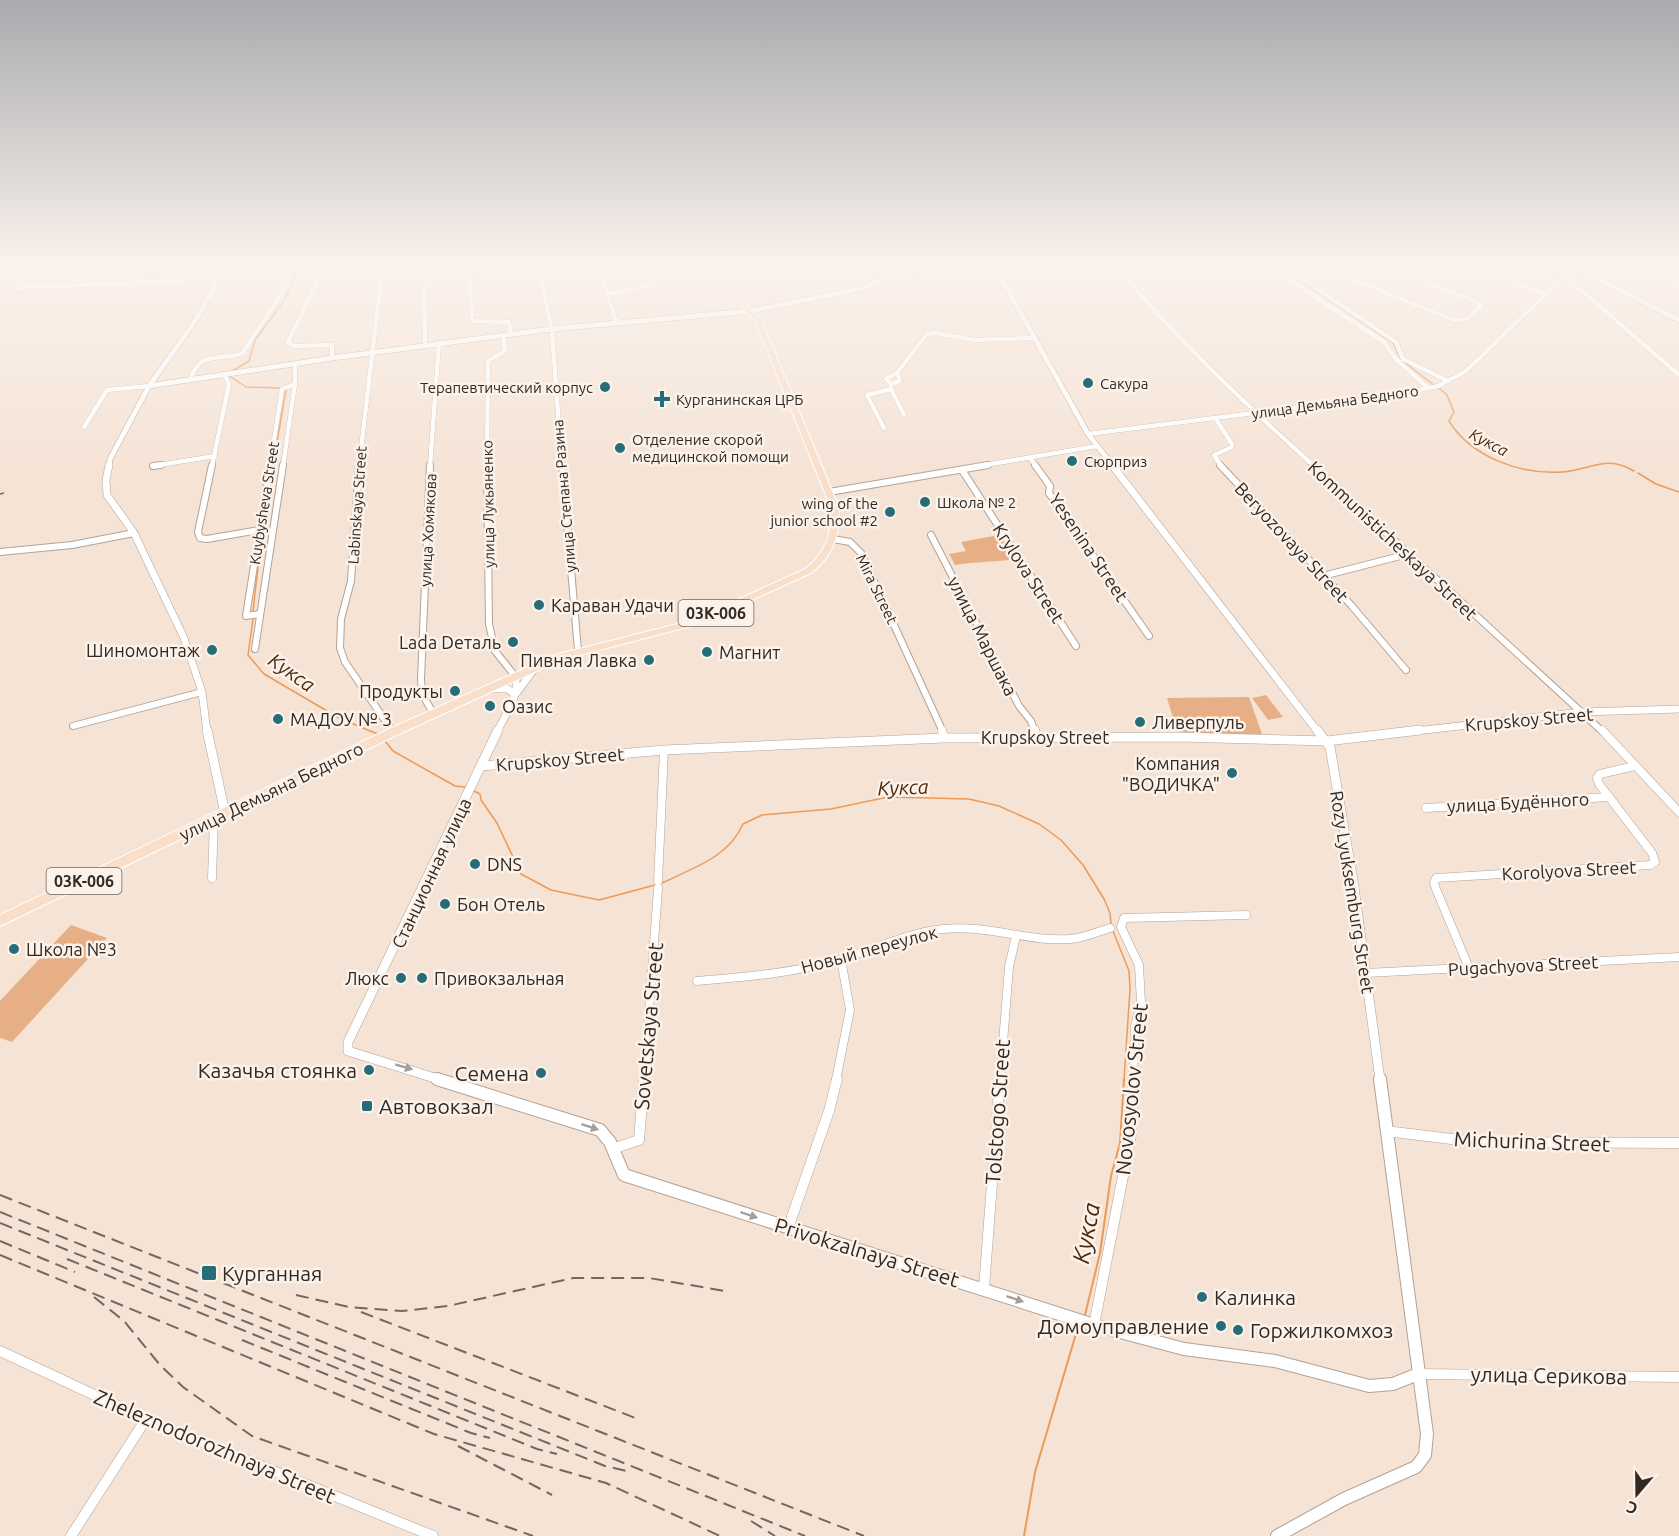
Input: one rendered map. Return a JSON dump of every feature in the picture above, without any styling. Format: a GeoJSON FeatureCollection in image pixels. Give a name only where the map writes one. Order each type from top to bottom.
{"type":"FeatureCollection","features":[{"type":"Feature","properties":{"kind":"main road","name":"03К-006"},"geometry":{"type":"LineString","coordinates":[[764,335],[835,508],[836,524],[833,539]]}},
{"type":"Feature","properties":{"kind":"main road","name":"улица Демьяна Бедного"},"geometry":{"type":"LineString","coordinates":[[0,921],[433,713],[538,666],[578,650],[670,630],[723,610],[808,571],[826,557],[833,539]]}},
{"type":"Feature","properties":{"kind":"street"},"geometry":{"type":"LineString","coordinates":[[185,335],[149,386],[106,469],[107,495],[134,533],[184,638],[202,692],[210,752],[225,813]]}},
{"type":"Feature","properties":{"kind":"street"},"geometry":{"type":"LineString","coordinates":[[190,380],[192,368],[200,362],[213,357],[242,354],[255,335]]}},
{"type":"Feature","properties":{"kind":"street"},"geometry":{"type":"LineString","coordinates":[[292,335],[288,342],[293,346],[332,345],[332,358]]}},
{"type":"Feature","properties":{"kind":"street","name":"Labinskaya Street"},"geometry":{"type":"LineString","coordinates":[[373,335],[356,488],[351,581],[342,619],[340,648],[345,662],[386,736]]}},
{"type":"Feature","properties":{"kind":"street"},"geometry":{"type":"LineString","coordinates":[[424,335],[425,345]]}},
{"type":"Feature","properties":{"kind":"street"},"geometry":{"type":"LineString","coordinates":[[84,427],[107,390],[149,386],[371,352],[503,335]]}},
{"type":"Feature","properties":{"kind":"street","name":"улица Лукьяненко"},"geometry":{"type":"LineString","coordinates":[[503,335],[505,351],[488,361],[489,624],[495,651],[515,676]]}},
{"type":"Feature","properties":{"kind":"street","name":"улица Степана Разина"},"geometry":{"type":"LineString","coordinates":[[551,335],[578,650]]}},
{"type":"Feature","properties":{"kind":"street"},"geometry":{"type":"LineString","coordinates":[[904,415],[886,379],[897,373],[926,335]]}},
{"type":"Feature","properties":{"kind":"street"},"geometry":{"type":"LineString","coordinates":[[946,335],[973,340],[1034,338]]}},
{"type":"Feature","properties":{"kind":"street","name":"Rozy Lyuksemburg Street"},"geometry":{"type":"LineString","coordinates":[[1032,335],[1088,434],[1328,741],[1354,887],[1427,1434],[1425,1455],[1416,1467],[1344,1499],[1277,1536]]}},
{"type":"Feature","properties":{"kind":"street","name":"Kommunisticheskaya Street"},"geometry":{"type":"LineString","coordinates":[[1177,335],[1255,413],[1582,712],[1679,812]]}},
{"type":"Feature","properties":{"kind":"street"},"geometry":{"type":"LineString","coordinates":[[1372,335],[1383,342],[1395,358],[1433,387]]}},
{"type":"Feature","properties":{"kind":"street"},"geometry":{"type":"LineString","coordinates":[[1385,335],[1396,342],[1403,359],[1448,381]]}},
{"type":"Feature","properties":{"kind":"street","name":"улица Демьяна Бедного"},"geometry":{"type":"LineString","coordinates":[[1088,434],[1389,396],[1433,387],[1466,371],[1505,335]]}},
{"type":"Feature","properties":{"kind":"street"},"geometry":{"type":"LineString","coordinates":[[1633,335],[1679,375]]}},
{"type":"Feature","properties":{"kind":"street","name":"улица Хомякова"},"geometry":{"type":"LineString","coordinates":[[433,713],[422,694],[421,679],[432,437],[439,343]]}},
{"type":"Feature","properties":{"kind":"street","name":"Kuybysheva Street"},"geometry":{"type":"LineString","coordinates":[[255,649],[255,615],[295,384],[295,364]]}},
{"type":"Feature","properties":{"kind":"street"},"geometry":{"type":"LineString","coordinates":[[884,428],[867,395],[900,381],[897,373]]}},
{"type":"Feature","properties":{"kind":"street"},"geometry":{"type":"LineString","coordinates":[[227,374],[229,384],[198,532],[200,538],[259,530]]}},
{"type":"Feature","properties":{"kind":"street","name":"Kuybysheva Street"},"geometry":{"type":"LineString","coordinates":[[255,615],[246,616],[282,389],[295,384]]}},
{"type":"Feature","properties":{"kind":"street","name":"Beryozovaya Street"},"geometry":{"type":"LineString","coordinates":[[1215,418],[1232,447],[1214,455],[1214,458],[1351,605],[1406,670]]}},
{"type":"Feature","properties":{"kind":"street"},"geometry":{"type":"LineString","coordinates":[[829,492],[1097,446]]}},
{"type":"Feature","properties":{"kind":"street"},"geometry":{"type":"LineString","coordinates":[[153,466],[215,456]]}},
{"type":"Feature","properties":{"kind":"street","name":"Yesenina Street"},"geometry":{"type":"LineString","coordinates":[[1030,459],[1050,486],[1049,493],[1149,636]]}},
{"type":"Feature","properties":{"kind":"street","name":"Krylova Street"},"geometry":{"type":"LineString","coordinates":[[962,470],[1076,646]]}},
{"type":"Feature","properties":{"kind":"street"},"geometry":{"type":"LineString","coordinates":[[0,552],[72,545],[134,533]]}},
{"type":"Feature","properties":{"kind":"street","name":"улица Маршака"},"geometry":{"type":"LineString","coordinates":[[931,535],[1037,736]]}},
{"type":"Feature","properties":{"kind":"street","name":"Mira Street"},"geometry":{"type":"LineString","coordinates":[[833,539],[850,542],[861,553],[942,728],[944,738]]}},
{"type":"Feature","properties":{"kind":"street"},"geometry":{"type":"LineString","coordinates":[[1323,576],[1408,554]]}},
{"type":"Feature","properties":{"kind":"street","name":"Станционная улица"},"geometry":{"type":"LineString","coordinates":[[515,695],[538,666]]}},
{"type":"Feature","properties":{"kind":"street","name":"Станционная улица"},"geometry":{"type":"LineString","coordinates":[[348,1051],[348,1042],[515,695],[518,685],[515,676]]}},
{"type":"Feature","properties":{"kind":"street"},"geometry":{"type":"LineString","coordinates":[[487,689],[508,689],[515,695]]}},
{"type":"Feature","properties":{"kind":"street"},"geometry":{"type":"LineString","coordinates":[[73,726],[202,692]]}},
{"type":"Feature","properties":{"kind":"street","name":"Krupskoy Street"},"geometry":{"type":"LineString","coordinates":[[482,766],[664,750],[944,738],[1037,736],[1328,741],[1582,712],[1679,709]]}},
{"type":"Feature","properties":{"kind":"street","name":"Sovetskaya Street"},"geometry":{"type":"LineString","coordinates":[[615,1148],[639,1140],[656,935],[664,750]]}},
{"type":"Feature","properties":{"kind":"street","name":"Korolyova Street"},"geometry":{"type":"LineString","coordinates":[[1469,968],[1436,889],[1434,883],[1436,878],[1650,865],[1655,862],[1652,853],[1599,784],[1597,778],[1600,774],[1635,766]]}},
{"type":"Feature","properties":{"kind":"street","name":"улица Будённого"},"geometry":{"type":"LineString","coordinates":[[1426,808],[1609,797]]}},
{"type":"Feature","properties":{"kind":"street"},"geometry":{"type":"LineString","coordinates":[[212,878],[214,819]]}},
{"type":"Feature","properties":{"kind":"street","name":"Novosyolov Street"},"geometry":{"type":"LineString","coordinates":[[1086,1322],[1131,1135],[1135,1026],[1141,1003],[1139,965],[1121,927],[1124,918],[1132,916],[1246,915]]}},
{"type":"Feature","properties":{"kind":"street","name":"Новый переулок"},"geometry":{"type":"LineString","coordinates":[[697,981],[746,977],[841,959],[908,936],[945,928],[991,929],[1016,936],[1067,939],[1110,928]]}},
{"type":"Feature","properties":{"kind":"street","name":"Tolstogo Street"},"geometry":{"type":"LineString","coordinates":[[984,1288],[1009,967],[1016,936]]}},
{"type":"Feature","properties":{"kind":"street","name":"Pugachyova Street"},"geometry":{"type":"LineString","coordinates":[[1366,973],[1679,957]]}},
{"type":"Feature","properties":{"kind":"street"},"geometry":{"type":"LineString","coordinates":[[788,1228],[829,1112],[844,1048],[849,1010],[841,959]]}},
{"type":"Feature","properties":{"kind":"street","name":"Privokzalnaya Street"},"geometry":{"type":"LineString","coordinates":[[348,1051],[600,1130],[615,1148],[617,1166],[624,1175],[1086,1322],[1184,1349],[1275,1361],[1369,1386],[1393,1384],[1418,1374]]}},
{"type":"Feature","properties":{"kind":"street","name":"Michurina Street"},"geometry":{"type":"LineString","coordinates":[[1386,1131],[1476,1142],[1679,1143]]}},
{"type":"Feature","properties":{"kind":"street","name":"Zheleznodorozhnaya Street"},"geometry":{"type":"LineString","coordinates":[[0,1351],[146,1419],[433,1536]]}},
{"type":"Feature","properties":{"kind":"street","name":"улица Серикова"},"geometry":{"type":"LineString","coordinates":[[1418,1374],[1679,1377]]}},
{"type":"Feature","properties":{"kind":"street"},"geometry":{"type":"LineString","coordinates":[[71,1536],[146,1419]]}},
{"type":"Feature","properties":{"kind":"shaded area"},"geometry":{"type":"Polygon","coordinates":[[[999,535],[1014,559],[955,565],[949,554],[966,551],[961,542],[999,535]]]}},
{"type":"Feature","properties":{"kind":"shaded area"},"geometry":{"type":"Polygon","coordinates":[[[1266,695],[1283,717],[1268,720],[1252,698],[1266,695]]]}},
{"type":"Feature","properties":{"kind":"shaded area"},"geometry":{"type":"Polygon","coordinates":[[[1249,697],[1263,737],[1178,734],[1167,698],[1249,697]]]}},
{"type":"Feature","properties":{"kind":"shaded area"},"geometry":{"type":"Polygon","coordinates":[[[71,925],[107,938],[12,1042],[0,1038],[0,1001],[71,925]]]}},
{"type":"Feature","properties":{"kind":"waterway","name":"Кукса"},"geometry":{"type":"LineString","coordinates":[[232,371],[249,361],[259,335]]}},
{"type":"Feature","properties":{"kind":"waterway","name":"Кукса"},"geometry":{"type":"LineString","coordinates":[[1381,335],[1393,343],[1400,358]]}},
{"type":"Feature","properties":{"kind":"waterway","name":"Кукса"},"geometry":{"type":"LineString","coordinates":[[1403,361],[1435,386]]}},
{"type":"Feature","properties":{"kind":"waterway","name":"Кукса"},"geometry":{"type":"LineString","coordinates":[[228,375],[246,387],[281,388]]}},
{"type":"Feature","properties":{"kind":"waterway","name":"Кукса"},"geometry":{"type":"LineString","coordinates":[[1439,388],[1447,395],[1454,412],[1449,421],[1458,434],[1470,445],[1498,461],[1514,467],[1546,472],[1572,471],[1607,463],[1624,466],[1634,471]]}},
{"type":"Feature","properties":{"kind":"waterway","name":"Кукса"},"geometry":{"type":"LineString","coordinates":[[273,465],[286,390]]}},
{"type":"Feature","properties":{"kind":"waterway","name":"Кукса"},"geometry":{"type":"LineString","coordinates":[[1638,473],[1656,484],[1679,492]]}},
{"type":"Feature","properties":{"kind":"waterway","name":"Кукса"},"geometry":{"type":"LineString","coordinates":[[253,611],[262,532]]}},
{"type":"Feature","properties":{"kind":"waterway","name":"Кукса"},"geometry":{"type":"LineString","coordinates":[[253,619],[248,655],[264,674],[339,718],[380,735]]}},
{"type":"Feature","properties":{"kind":"waterway","name":"Кукса"},"geometry":{"type":"LineString","coordinates":[[385,741],[393,751],[455,786],[465,787]]}},
{"type":"Feature","properties":{"kind":"waterway","name":"Кукса"},"geometry":{"type":"LineString","coordinates":[[472,790],[480,794],[481,800],[497,823],[521,874],[551,890],[599,900],[655,885]]}},
{"type":"Feature","properties":{"kind":"waterway","name":"Кукса"},"geometry":{"type":"LineString","coordinates":[[662,883],[709,860],[729,845],[743,824],[762,815],[831,809],[888,797],[969,799],[999,806],[1039,824],[1061,840],[1083,865],[1104,899],[1110,913],[1111,924]]}},
{"type":"Feature","properties":{"kind":"waterway","name":"Кукса"},"geometry":{"type":"LineString","coordinates":[[1113,931],[1129,971],[1130,989],[1124,1080]]}},
{"type":"Feature","properties":{"kind":"waterway","name":"Кукса"},"geometry":{"type":"LineString","coordinates":[[1085,1315],[1100,1253],[1111,1176],[1120,1143],[1124,1079]]}},
{"type":"Feature","properties":{"kind":"waterway","name":"Кукса"},"geometry":{"type":"LineString","coordinates":[[1024,1536],[1035,1472],[1078,1327]]}},
{"type":"Feature","properties":{"kind":"railway"},"geometry":{"type":"LineString","coordinates":[[0,494],[4,493]]}},
{"type":"Feature","properties":{"kind":"railway"},"geometry":{"type":"LineString","coordinates":[[0,1195],[864,1536]]}},
{"type":"Feature","properties":{"kind":"railway"},"geometry":{"type":"LineString","coordinates":[[0,1212],[805,1536]]}},
{"type":"Feature","properties":{"kind":"railway"},"geometry":{"type":"LineString","coordinates":[[0,1223],[605,1466],[627,1471]]}},
{"type":"Feature","properties":{"kind":"railway"},"geometry":{"type":"LineString","coordinates":[[0,1241],[75,1272]]}},
{"type":"Feature","properties":{"kind":"railway"},"geometry":{"type":"LineString","coordinates":[[0,1255],[434,1434],[606,1483],[720,1536]]}},
{"type":"Feature","properties":{"kind":"railway"},"geometry":{"type":"LineString","coordinates":[[67,1259],[537,1449],[557,1454]]}},
{"type":"Feature","properties":{"kind":"railway"},"geometry":{"type":"LineString","coordinates":[[296,1295],[349,1307],[402,1311],[448,1306],[573,1278],[649,1278],[725,1291]]}},
{"type":"Feature","properties":{"kind":"railway"},"geometry":{"type":"LineString","coordinates":[[94,1297],[124,1321],[160,1365],[183,1387],[252,1436],[533,1536]]}},
{"type":"Feature","properties":{"kind":"railway"},"geometry":{"type":"LineString","coordinates":[[361,1312],[638,1419]]}},
{"type":"Feature","properties":{"kind":"railway"},"geometry":{"type":"LineString","coordinates":[[242,1340],[471,1433],[490,1438]]}},
{"type":"Feature","properties":{"kind":"railway"},"geometry":{"type":"LineString","coordinates":[[458,1446],[552,1495]]}},
{"type":"Feature","properties":{"kind":"railway"},"geometry":{"type":"LineString","coordinates":[[751,1521],[775,1536]]}},
{"type":"Feature","properties":{"kind":"place","name":"Сакура"},"geometry":{"type":"Point","coordinates":[1088,383]}},
{"type":"Feature","properties":{"kind":"place","name":"Терапевтический корпус"},"geometry":{"type":"Point","coordinates":[605,387]}},
{"type":"Feature","properties":{"kind":"place","name":"Курганинская ЦРБ"},"geometry":{"type":"Point","coordinates":[662,399]}},
{"type":"Feature","properties":{"kind":"place","name":"Отделение скорой медицинской помощи"},"geometry":{"type":"Point","coordinates":[620,448]}},
{"type":"Feature","properties":{"kind":"place","name":"Сюрприз"},"geometry":{"type":"Point","coordinates":[1072,461]}},
{"type":"Feature","properties":{"kind":"place","name":"Школа № 2"},"geometry":{"type":"Point","coordinates":[925,502]}},
{"type":"Feature","properties":{"kind":"place","name":"wing of the junior school #2"},"geometry":{"type":"Point","coordinates":[890,512]}},
{"type":"Feature","properties":{"kind":"place","name":"Караван Удачи"},"geometry":{"type":"Point","coordinates":[539,605]}},
{"type":"Feature","properties":{"kind":"place","name":"Lada Dеталь"},"geometry":{"type":"Point","coordinates":[513,642]}},
{"type":"Feature","properties":{"kind":"place","name":"Шиномонтаж"},"geometry":{"type":"Point","coordinates":[212,650]}},
{"type":"Feature","properties":{"kind":"place","name":"Магнит"},"geometry":{"type":"Point","coordinates":[707,652]}},
{"type":"Feature","properties":{"kind":"place","name":"Пивная Лавка"},"geometry":{"type":"Point","coordinates":[649,660]}},
{"type":"Feature","properties":{"kind":"place","name":"Продукты"},"geometry":{"type":"Point","coordinates":[455,691]}},
{"type":"Feature","properties":{"kind":"place","name":"Оазис"},"geometry":{"type":"Point","coordinates":[490,706]}},
{"type":"Feature","properties":{"kind":"place","name":"МАДОУ № 3"},"geometry":{"type":"Point","coordinates":[278,719]}},
{"type":"Feature","properties":{"kind":"place","name":"Ливерпуль"},"geometry":{"type":"Point","coordinates":[1140,722]}},
{"type":"Feature","properties":{"kind":"place","name":"Компания \"ВОДИЧКА\""},"geometry":{"type":"Point","coordinates":[1232,773]}},
{"type":"Feature","properties":{"kind":"place","name":"DNS"},"geometry":{"type":"Point","coordinates":[475,864]}},
{"type":"Feature","properties":{"kind":"place","name":"Бон Отель"},"geometry":{"type":"Point","coordinates":[445,904]}},
{"type":"Feature","properties":{"kind":"place","name":"Школа №3"},"geometry":{"type":"Point","coordinates":[14,949]}},
{"type":"Feature","properties":{"kind":"place","name":"Люкс"},"geometry":{"type":"Point","coordinates":[401,978]}},
{"type":"Feature","properties":{"kind":"place","name":"Привокзальная"},"geometry":{"type":"Point","coordinates":[422,978]}},
{"type":"Feature","properties":{"kind":"place","name":"Казачья стоянка"},"geometry":{"type":"Point","coordinates":[369,1070]}},
{"type":"Feature","properties":{"kind":"place","name":"Семена"},"geometry":{"type":"Point","coordinates":[541,1073]}},
{"type":"Feature","properties":{"kind":"place","name":"Автовокзал"},"geometry":{"type":"Point","coordinates":[367,1106]}},
{"type":"Feature","properties":{"kind":"place","name":"Курганная"},"geometry":{"type":"Point","coordinates":[209,1273]}},
{"type":"Feature","properties":{"kind":"place","name":"Калинка"},"geometry":{"type":"Point","coordinates":[1202,1297]}},
{"type":"Feature","properties":{"kind":"place","name":"Домоуправление"},"geometry":{"type":"Point","coordinates":[1221,1326]}},
{"type":"Feature","properties":{"kind":"place","name":"Горжилкомхоз"},"geometry":{"type":"Point","coordinates":[1238,1330]}}]}
